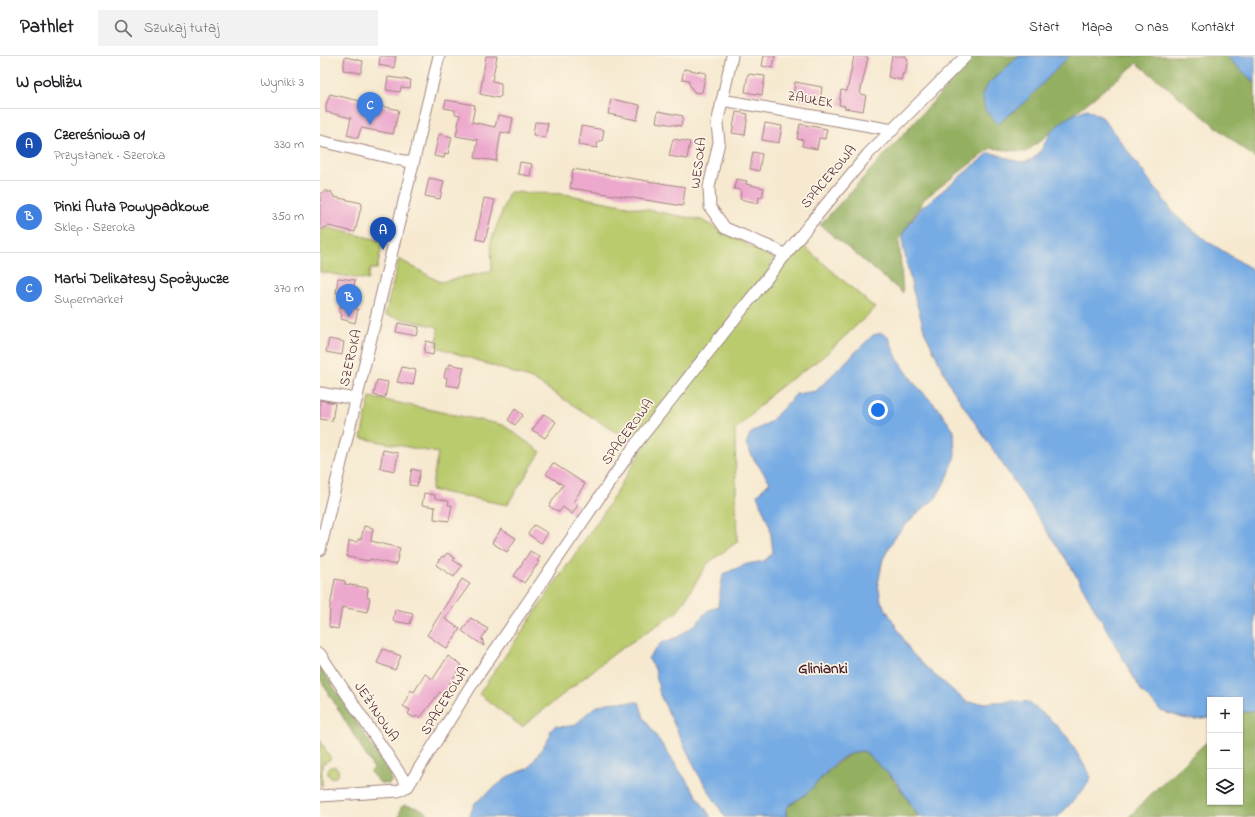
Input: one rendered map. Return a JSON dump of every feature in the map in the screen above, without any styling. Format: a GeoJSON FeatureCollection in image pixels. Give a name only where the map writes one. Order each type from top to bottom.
{"type":"FeatureCollection","features":[{"type":"Feature","properties":{"kind":"street","name":"SZEROKA"},"geometry":{"type":"LineString","coordinates":[[320,550],[439,56]]}},
{"type":"Feature","properties":{"kind":"street","name":"WESOŁA"},"geometry":{"type":"LineString","coordinates":[[732,56],[717,124],[719,142],[709,187],[710,207],[725,228],[786,255]]}},
{"type":"Feature","properties":{"kind":"street","name":"SPACEROWA"},"geometry":{"type":"LineString","coordinates":[[408,786],[472,684],[635,445],[868,154],[966,56]]}},
{"type":"Feature","properties":{"kind":"street","name":"ZAUŁEK"},"geometry":{"type":"LineString","coordinates":[[722,100],[893,130]]}},
{"type":"Feature","properties":{"kind":"street"},"geometry":{"type":"LineString","coordinates":[[320,140],[413,163]]}},
{"type":"Feature","properties":{"kind":"street"},"geometry":{"type":"LineString","coordinates":[[320,392],[356,399]]}},
{"type":"Feature","properties":{"kind":"street","name":"JEŻYNOWA"},"geometry":{"type":"LineString","coordinates":[[320,654],[408,786]]}},
{"type":"Feature","properties":{"kind":"street"},"geometry":{"type":"LineString","coordinates":[[320,796],[398,791],[408,786]]}},
{"type":"Feature","properties":{"kind":"green space"},"geometry":{"type":"Polygon","coordinates":[[[975,56],[1226,56],[1255,83],[1255,158],[1137,63],[1026,152],[991,148],[924,199],[899,240],[903,293],[820,225],[975,56]]]}},
{"type":"Feature","properties":{"kind":"green space"},"geometry":{"type":"Polygon","coordinates":[[[509,192],[564,194],[701,220],[774,259],[765,276],[633,443],[532,379],[437,347],[438,327],[385,315],[399,259],[440,282],[492,271],[491,242],[509,192]]]}},
{"type":"Feature","properties":{"kind":"green space"},"geometry":{"type":"Polygon","coordinates":[[[328,228],[383,241],[377,269],[370,269],[368,280],[320,272],[320,231],[328,228]]]}},
{"type":"Feature","properties":{"kind":"green space"},"geometry":{"type":"Polygon","coordinates":[[[800,243],[875,308],[824,356],[776,390],[735,430],[737,542],[708,563],[677,612],[615,653],[522,727],[479,694],[604,512],[661,419],[800,243]]]}},
{"type":"Feature","properties":{"kind":"green space"},"geometry":{"type":"Polygon","coordinates":[[[370,397],[503,425],[541,452],[507,505],[431,490],[438,453],[361,438],[370,397]]]}},
{"type":"Feature","properties":{"kind":"green space"},"geometry":{"type":"Polygon","coordinates":[[[320,666],[391,775],[391,782],[388,784],[380,783],[370,772],[374,769],[320,679],[320,666]]]}},
{"type":"Feature","properties":{"kind":"green space"},"geometry":{"type":"Polygon","coordinates":[[[1255,710],[1255,817],[1129,817],[1156,789],[1207,742],[1207,805],[1243,805],[1243,712],[1255,710]]]}},
{"type":"Feature","properties":{"kind":"green space"},"geometry":{"type":"Polygon","coordinates":[[[320,740],[331,759],[322,764],[322,786],[320,785],[320,740]]]}},
{"type":"Feature","properties":{"kind":"green space"},"geometry":{"type":"Polygon","coordinates":[[[854,751],[864,751],[888,773],[919,817],[786,817],[786,809],[788,807],[804,795],[840,761],[854,751]]]}},
{"type":"Feature","properties":{"kind":"green space"},"geometry":{"type":"Polygon","coordinates":[[[333,766],[337,768],[339,772],[337,776],[333,778],[329,776],[327,772],[329,768],[333,766]]]}},
{"type":"Feature","properties":{"kind":"green space"},"geometry":{"type":"Polygon","coordinates":[[[405,805],[423,810],[431,817],[399,817],[401,807],[405,805]]]}},
{"type":"Feature","properties":{"kind":"water"},"geometry":{"type":"Polygon","coordinates":[[[1019,56],[1069,56],[1026,101],[998,124],[985,110],[982,94],[989,83],[1019,56]]]}},
{"type":"Feature","properties":{"kind":"water"},"geometry":{"type":"Polygon","coordinates":[[[1226,56],[1255,56],[1255,83],[1226,56]]]}},
{"type":"Feature","properties":{"kind":"water"},"geometry":{"type":"Polygon","coordinates":[[[1087,109],[1103,118],[1175,215],[1207,241],[1255,271],[1255,710],[1243,712],[1243,697],[1207,697],[1207,718],[1196,720],[1183,718],[1161,711],[1142,692],[1070,565],[951,387],[925,333],[912,287],[903,246],[903,233],[920,209],[989,153],[1023,162],[1033,159],[1040,152],[1053,130],[1060,123],[1087,109]]]}},
{"type":"Feature","properties":{"kind":"water"},"geometry":{"type":"Polygon","coordinates":[[[882,333],[889,338],[897,358],[915,384],[937,407],[954,431],[955,455],[949,474],[936,498],[914,516],[895,537],[883,559],[878,584],[881,601],[911,652],[929,670],[967,702],[1028,702],[1050,719],[1068,738],[1091,777],[1085,788],[1058,817],[919,817],[896,781],[864,751],[846,755],[839,760],[813,788],[793,802],[786,809],[786,817],[725,817],[697,772],[660,695],[655,669],[648,658],[661,643],[678,637],[697,623],[707,611],[718,606],[723,574],[747,564],[764,561],[773,553],[770,527],[757,495],[770,482],[753,458],[746,444],[750,434],[771,421],[796,394],[816,391],[873,335],[882,333]]]}},
{"type":"Feature","properties":{"kind":"water"},"geometry":{"type":"Polygon","coordinates":[[[639,702],[644,718],[711,817],[469,817],[475,803],[509,776],[529,768],[551,735],[550,731],[555,726],[572,726],[581,720],[588,712],[606,703],[639,702]]]}},
{"type":"Feature","properties":{"kind":"building"},"geometry":{"type":"Polygon","coordinates":[[[380,56],[396,56],[394,68],[379,65],[380,56]]]}},
{"type":"Feature","properties":{"kind":"building"},"geometry":{"type":"Polygon","coordinates":[[[486,56],[497,56],[492,81],[501,83],[501,96],[498,98],[480,94],[486,56]]]}},
{"type":"Feature","properties":{"kind":"building"},"geometry":{"type":"Polygon","coordinates":[[[764,56],[775,56],[773,68],[762,66],[764,56]]]}},
{"type":"Feature","properties":{"kind":"building"},"geometry":{"type":"Polygon","coordinates":[[[854,56],[868,57],[860,94],[866,95],[863,111],[844,108],[845,106],[839,105],[841,90],[847,91],[854,56]]]}},
{"type":"Feature","properties":{"kind":"building"},"geometry":{"type":"Polygon","coordinates":[[[892,56],[906,56],[906,59],[908,59],[905,74],[903,73],[901,80],[888,77],[892,56]]]}},
{"type":"Feature","properties":{"kind":"building"},"geometry":{"type":"Polygon","coordinates":[[[345,57],[363,61],[361,73],[343,70],[345,57]]]}},
{"type":"Feature","properties":{"kind":"building"},"geometry":{"type":"Polygon","coordinates":[[[684,69],[706,73],[702,92],[694,92],[689,84],[689,80],[682,79],[684,69]]]}},
{"type":"Feature","properties":{"kind":"building"},"geometry":{"type":"Polygon","coordinates":[[[748,74],[765,76],[762,95],[745,92],[748,74]]]}},
{"type":"Feature","properties":{"kind":"building"},"geometry":{"type":"Polygon","coordinates":[[[388,77],[411,80],[410,88],[401,87],[400,92],[386,90],[388,77]]]}},
{"type":"Feature","properties":{"kind":"building"},"geometry":{"type":"Polygon","coordinates":[[[795,82],[822,87],[820,101],[812,99],[811,102],[800,100],[800,97],[793,96],[795,82]]]}},
{"type":"Feature","properties":{"kind":"building"},"geometry":{"type":"Polygon","coordinates":[[[330,94],[399,110],[393,134],[361,128],[358,138],[347,135],[351,118],[326,112],[326,105],[330,94]]]}},
{"type":"Feature","properties":{"kind":"building"},"geometry":{"type":"Polygon","coordinates":[[[611,99],[640,105],[637,120],[608,114],[611,99]]]}},
{"type":"Feature","properties":{"kind":"building"},"geometry":{"type":"Polygon","coordinates":[[[446,100],[475,105],[472,122],[495,127],[498,115],[513,118],[510,134],[501,132],[496,161],[475,158],[478,140],[456,136],[460,115],[455,114],[455,110],[444,108],[446,100]]]}},
{"type":"Feature","properties":{"kind":"building"},"geometry":{"type":"Polygon","coordinates":[[[658,111],[683,116],[681,126],[656,122],[658,111]]]}},
{"type":"Feature","properties":{"kind":"building"},"geometry":{"type":"Polygon","coordinates":[[[736,112],[748,114],[745,135],[732,133],[736,112]]]}},
{"type":"Feature","properties":{"kind":"building"},"geometry":{"type":"Polygon","coordinates":[[[535,122],[548,123],[545,138],[533,135],[535,122]]]}},
{"type":"Feature","properties":{"kind":"building"},"geometry":{"type":"Polygon","coordinates":[[[765,123],[782,126],[779,143],[762,140],[765,123]]]}},
{"type":"Feature","properties":{"kind":"building"},"geometry":{"type":"Polygon","coordinates":[[[800,124],[827,129],[825,139],[819,138],[817,149],[802,146],[803,140],[797,139],[800,124]]]}},
{"type":"Feature","properties":{"kind":"building"},"geometry":{"type":"Polygon","coordinates":[[[581,126],[604,130],[602,141],[598,141],[597,148],[578,145],[581,126]]]}},
{"type":"Feature","properties":{"kind":"building"},"geometry":{"type":"Polygon","coordinates":[[[439,134],[452,137],[448,154],[445,153],[444,158],[434,156],[439,134]]]}},
{"type":"Feature","properties":{"kind":"building"},"geometry":{"type":"Polygon","coordinates":[[[673,139],[690,142],[687,159],[669,156],[673,139]]]}},
{"type":"Feature","properties":{"kind":"building"},"geometry":{"type":"Polygon","coordinates":[[[753,152],[762,154],[759,171],[750,169],[753,152]]]}},
{"type":"Feature","properties":{"kind":"building"},"geometry":{"type":"Polygon","coordinates":[[[520,162],[532,164],[530,176],[518,174],[520,162]]]}},
{"type":"Feature","properties":{"kind":"building"},"geometry":{"type":"Polygon","coordinates":[[[573,169],[685,187],[683,206],[570,188],[573,169]]]}},
{"type":"Feature","properties":{"kind":"building"},"geometry":{"type":"Polygon","coordinates":[[[429,178],[444,181],[440,199],[425,196],[429,178]]]}},
{"type":"Feature","properties":{"kind":"building"},"geometry":{"type":"Polygon","coordinates":[[[736,179],[747,181],[746,184],[764,188],[762,198],[759,197],[758,203],[740,199],[741,190],[734,189],[736,179]]]}},
{"type":"Feature","properties":{"kind":"building"},"geometry":{"type":"Polygon","coordinates":[[[327,190],[328,193],[331,191],[334,197],[362,203],[355,232],[328,226],[320,230],[320,194],[327,190]]]}},
{"type":"Feature","properties":{"kind":"building"},"geometry":{"type":"Polygon","coordinates":[[[484,198],[495,200],[485,241],[476,239],[484,198]]]}},
{"type":"Feature","properties":{"kind":"building"},"geometry":{"type":"Polygon","coordinates":[[[338,278],[355,280],[351,307],[358,309],[355,323],[341,319],[342,314],[339,313],[344,294],[336,293],[338,278]]]}},
{"type":"Feature","properties":{"kind":"building"},"geometry":{"type":"Polygon","coordinates":[[[398,323],[419,327],[417,336],[396,332],[398,323]]]}},
{"type":"Feature","properties":{"kind":"building"},"geometry":{"type":"Polygon","coordinates":[[[329,339],[344,342],[342,355],[326,352],[329,339]]]}},
{"type":"Feature","properties":{"kind":"building"},"geometry":{"type":"Polygon","coordinates":[[[426,341],[435,343],[433,355],[424,353],[426,341]]]}},
{"type":"Feature","properties":{"kind":"building"},"geometry":{"type":"Polygon","coordinates":[[[449,364],[464,367],[459,387],[446,385],[447,378],[444,377],[446,368],[449,369],[449,364]]]}},
{"type":"Feature","properties":{"kind":"building"},"geometry":{"type":"Polygon","coordinates":[[[402,367],[416,370],[413,385],[397,382],[402,367]]]}},
{"type":"Feature","properties":{"kind":"building"},"geometry":{"type":"Polygon","coordinates":[[[377,380],[388,382],[385,398],[374,395],[377,380]]]}},
{"type":"Feature","properties":{"kind":"building"},"geometry":{"type":"Polygon","coordinates":[[[320,400],[335,403],[332,421],[320,419],[320,400]]]}},
{"type":"Feature","properties":{"kind":"building"},"geometry":{"type":"Polygon","coordinates":[[[515,409],[523,415],[515,425],[508,420],[515,409]]]}},
{"type":"Feature","properties":{"kind":"building"},"geometry":{"type":"Polygon","coordinates":[[[544,414],[556,422],[545,438],[532,430],[544,414]]]}},
{"type":"Feature","properties":{"kind":"building"},"geometry":{"type":"Polygon","coordinates":[[[383,450],[398,453],[395,471],[380,468],[383,450]]]}},
{"type":"Feature","properties":{"kind":"building"},"geometry":{"type":"Polygon","coordinates":[[[553,463],[585,484],[573,502],[578,505],[572,514],[563,507],[559,512],[549,506],[563,485],[546,474],[553,463]]]}},
{"type":"Feature","properties":{"kind":"building"},"geometry":{"type":"Polygon","coordinates":[[[412,469],[420,471],[417,486],[409,485],[412,469]]]}},
{"type":"Feature","properties":{"kind":"building"},"geometry":{"type":"Polygon","coordinates":[[[424,493],[435,495],[435,498],[449,501],[448,505],[452,505],[449,521],[434,519],[435,507],[422,505],[424,493]]]}},
{"type":"Feature","properties":{"kind":"building"},"geometry":{"type":"Polygon","coordinates":[[[534,525],[548,533],[541,543],[528,534],[534,525]]]}},
{"type":"Feature","properties":{"kind":"building"},"geometry":{"type":"Polygon","coordinates":[[[364,526],[373,528],[371,541],[400,548],[396,565],[370,559],[369,561],[347,557],[349,541],[358,542],[358,539],[361,539],[364,526]]]}},
{"type":"Feature","properties":{"kind":"building"},"geometry":{"type":"Polygon","coordinates":[[[501,529],[516,538],[507,552],[492,543],[501,529]]]}},
{"type":"Feature","properties":{"kind":"building"},"geometry":{"type":"Polygon","coordinates":[[[530,551],[540,557],[537,561],[539,562],[524,583],[514,576],[530,551]]]}},
{"type":"Feature","properties":{"kind":"building"},"geometry":{"type":"Polygon","coordinates":[[[447,553],[455,558],[453,560],[462,566],[454,577],[436,565],[442,556],[444,557],[447,553]]]}},
{"type":"Feature","properties":{"kind":"building"},"geometry":{"type":"Polygon","coordinates":[[[335,579],[345,581],[345,584],[368,588],[367,597],[370,598],[367,612],[342,607],[338,629],[329,627],[330,607],[335,579]]]}},
{"type":"Feature","properties":{"kind":"building"},"geometry":{"type":"Polygon","coordinates":[[[462,579],[470,584],[445,619],[460,629],[447,649],[427,635],[462,579]]]}},
{"type":"Feature","properties":{"kind":"building"},"geometry":{"type":"Polygon","coordinates":[[[395,609],[413,613],[410,624],[393,621],[395,609]]]}},
{"type":"Feature","properties":{"kind":"building"},"geometry":{"type":"Polygon","coordinates":[[[471,618],[488,629],[482,638],[484,646],[462,631],[471,618]]]}},
{"type":"Feature","properties":{"kind":"building"},"geometry":{"type":"Polygon","coordinates":[[[383,649],[401,656],[395,670],[377,663],[383,649]]]}},
{"type":"Feature","properties":{"kind":"building"},"geometry":{"type":"Polygon","coordinates":[[[448,656],[462,665],[443,694],[440,692],[420,718],[416,716],[415,718],[408,714],[410,710],[403,706],[411,690],[414,692],[425,674],[433,679],[448,656]]]}},
{"type":"Feature","properties":{"kind":"place","name":"Marbi Delikatesy Spożywcze"},"geometry":{"type":"Point","coordinates":[370,125]}},
{"type":"Feature","properties":{"kind":"place","name":"Czereśniowa 01"},"geometry":{"type":"Point","coordinates":[383,250]}},
{"type":"Feature","properties":{"kind":"place","name":"Pinki Auta Powypadkowe"},"geometry":{"type":"Point","coordinates":[349,317]}},
{"type":"Feature","properties":{"kind":"district","name":"Glinianki"},"geometry":{"type":"Point","coordinates":[823,669]}}]}
